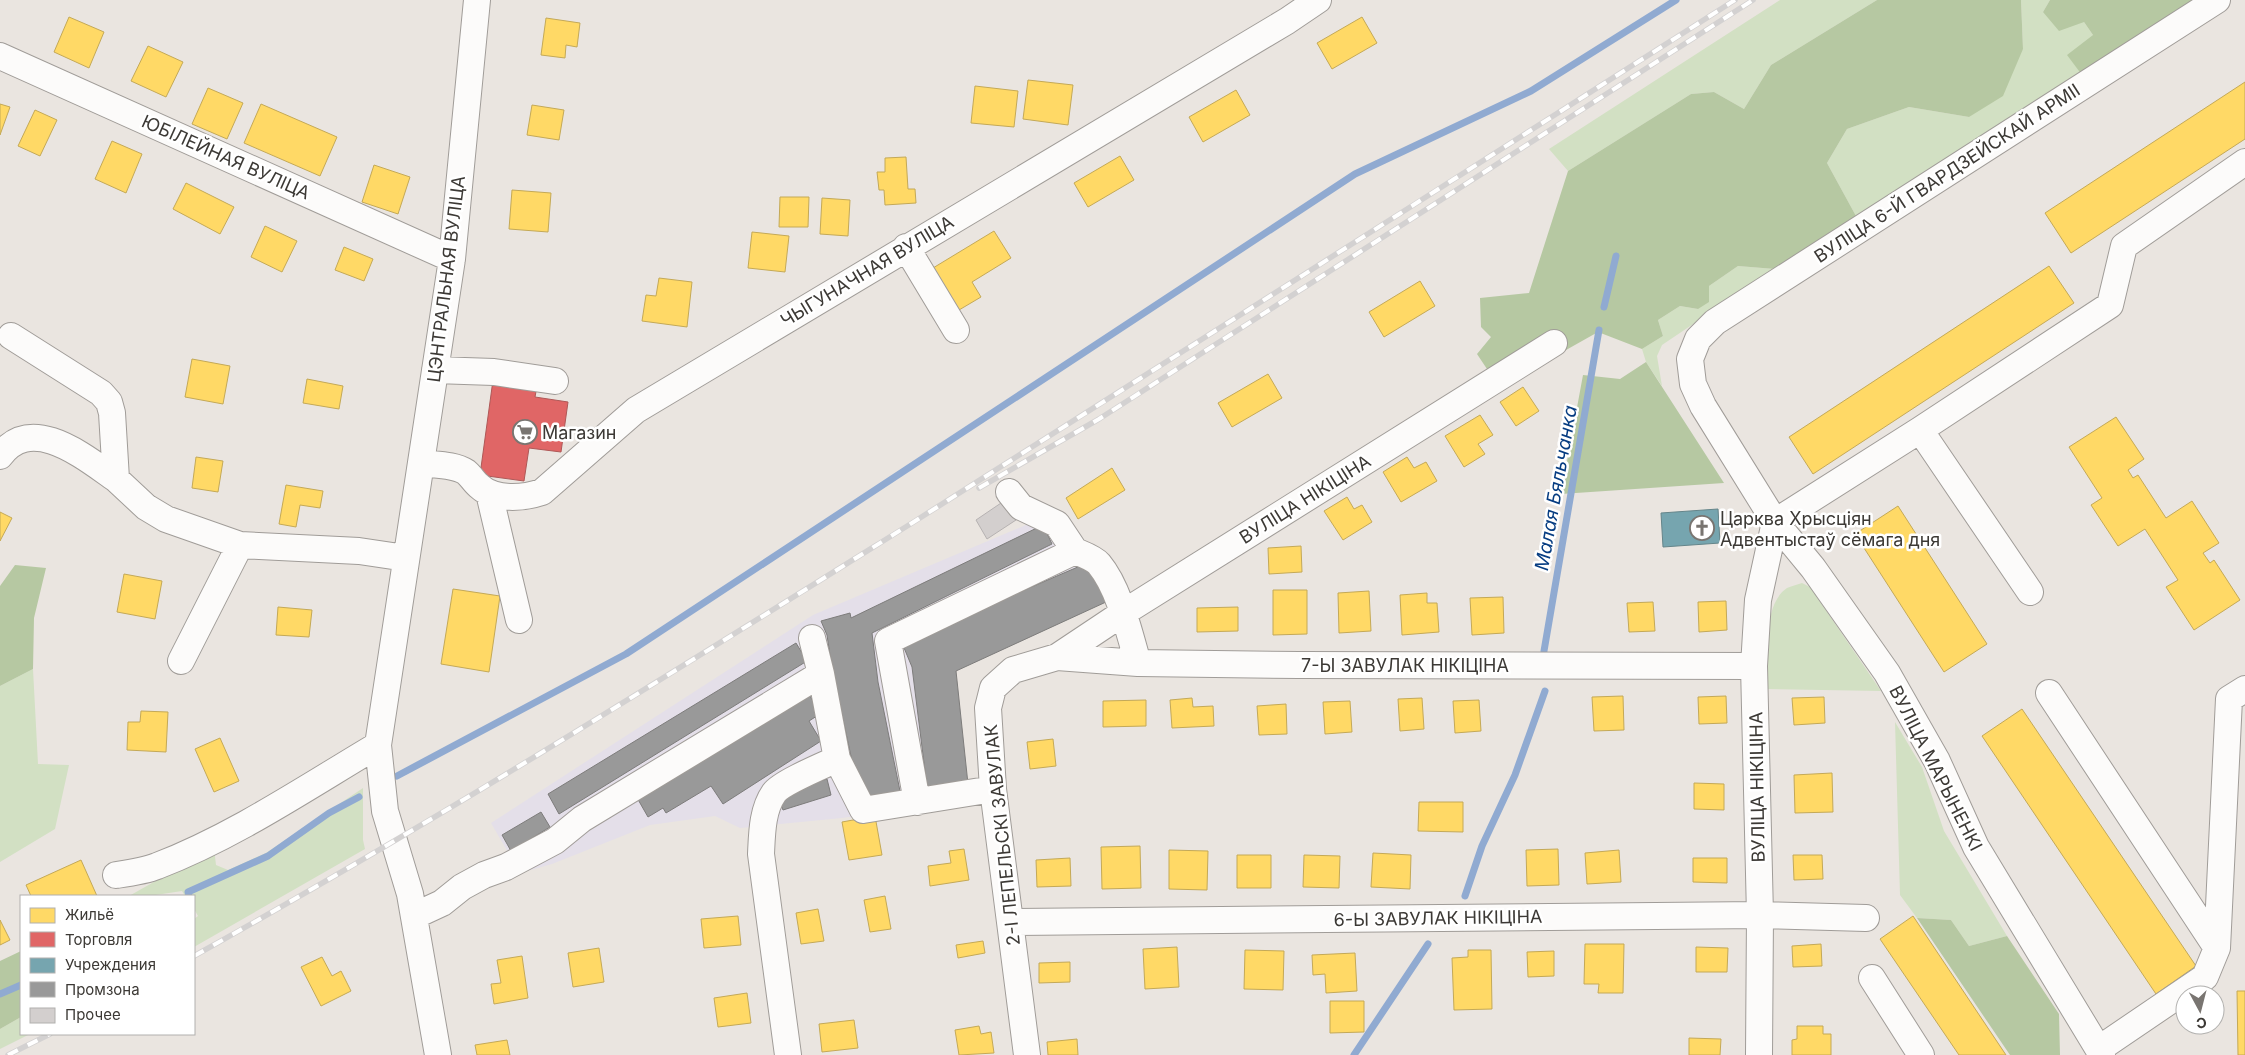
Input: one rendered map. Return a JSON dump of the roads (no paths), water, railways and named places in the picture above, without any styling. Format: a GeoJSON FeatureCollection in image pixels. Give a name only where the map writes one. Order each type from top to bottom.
{"type":"FeatureCollection","features":[{"type":"Feature","properties":{"kind":"street","name":"ЦЭНТРАЛЬНАЯ ВУЛІЦА"},"geometry":{"type":"LineString","coordinates":[[438,1055],[405,874],[385,811],[378,745],[452,259],[477,0]]}},
{"type":"Feature","properties":{"kind":"street","name":"ЧЫГУНАЧНАЯ ВУЛІЦА"},"geometry":{"type":"LineString","coordinates":[[489,493],[524,498],[542,492],[636,410],[1287,21],[1318,0]]}},
{"type":"Feature","properties":{"kind":"street","name":"ВУЛІЦА 6-Й ГВАРДЗЕЙСКАЙ АРМІІ"},"geometry":{"type":"LineString","coordinates":[[1690,358],[1698,339],[1716,322],[2217,0]]}},
{"type":"Feature","properties":{"kind":"street","name":"ЮБІЛЕЙНАЯ ВУЛІЦА"},"geometry":{"type":"LineString","coordinates":[[0,56],[452,259]]}},
{"type":"Feature","properties":{"kind":"street"},"geometry":{"type":"LineString","coordinates":[[1775,522],[1920,430],[2110,305],[2124,246],[2245,162]]}},
{"type":"Feature","properties":{"kind":"street"},"geometry":{"type":"LineString","coordinates":[[906,247],[956,330]]}},
{"type":"Feature","properties":{"kind":"street"},"geometry":{"type":"LineString","coordinates":[[11,336],[101,393],[109,402],[112,413],[116,479]]}},
{"type":"Feature","properties":{"kind":"street","name":"ВУЛІЦА НІКІЦІНА"},"geometry":{"type":"LineString","coordinates":[[1057,658],[1123,612],[1554,343]]}},
{"type":"Feature","properties":{"kind":"street","name":"ВУЛІЦА МАРЫНЕНКІ"},"geometry":{"type":"LineString","coordinates":[[1690,358],[1693,384],[1703,406],[1775,522],[1813,568],[1887,673],[1937,761],[1976,847],[2100,1052]]}},
{"type":"Feature","properties":{"kind":"street"},"geometry":{"type":"LineString","coordinates":[[435,370],[494,372],[556,381]]}},
{"type":"Feature","properties":{"kind":"street"},"geometry":{"type":"LineString","coordinates":[[1920,430],[2030,592]]}},
{"type":"Feature","properties":{"kind":"street"},"geometry":{"type":"LineString","coordinates":[[0,456],[15,441],[31,437],[44,438],[88,459],[116,479],[146,508],[166,519],[240,545],[359,551],[406,558]]}},
{"type":"Feature","properties":{"kind":"street"},"geometry":{"type":"LineString","coordinates":[[421,462],[457,468],[467,472],[480,487],[489,493],[519,620]]}},
{"type":"Feature","properties":{"kind":"street"},"geometry":{"type":"LineString","coordinates":[[1009,492],[1021,507],[1057,524],[1075,551],[1098,562],[1123,612],[1138,662]]}},
{"type":"Feature","properties":{"kind":"street","name":"ВУЛІЦА НІКІЦІНА"},"geometry":{"type":"LineString","coordinates":[[1759,1055],[1760,915],[1754,666],[1758,600],[1775,522]]}},
{"type":"Feature","properties":{"kind":"street"},"geometry":{"type":"LineString","coordinates":[[181,661],[240,545]]}},
{"type":"Feature","properties":{"kind":"street"},"geometry":{"type":"LineString","coordinates":[[917,802],[888,641],[1075,551]]}},
{"type":"Feature","properties":{"kind":"street"},"geometry":{"type":"LineString","coordinates":[[812,638],[821,674],[836,759],[864,810],[993,789]]}},
{"type":"Feature","properties":{"kind":"street","name":"7-Ы ЗАВУЛАК НІКІЦІНА"},"geometry":{"type":"LineString","coordinates":[[1057,658],[1138,662],[1298,665],[1754,666]]}},
{"type":"Feature","properties":{"kind":"street","name":"2-І ЛЕПЕЛЬСКІ ЗАВУЛАК"},"geometry":{"type":"LineString","coordinates":[[1027,1055],[993,789],[988,708],[993,688],[1012,670],[1057,658]]}},
{"type":"Feature","properties":{"kind":"street"},"geometry":{"type":"LineString","coordinates":[[414,916],[442,903],[462,887],[484,875],[506,867],[555,841],[582,818],[821,674]]}},
{"type":"Feature","properties":{"kind":"street"},"geometry":{"type":"LineString","coordinates":[[2100,1052],[2205,976],[2217,948],[2229,700],[2245,689]]}},
{"type":"Feature","properties":{"kind":"street"},"geometry":{"type":"LineString","coordinates":[[2049,692],[2217,948]]}},
{"type":"Feature","properties":{"kind":"street"},"geometry":{"type":"LineString","coordinates":[[116,875],[156,867],[203,846],[263,814],[378,745]]}},
{"type":"Feature","properties":{"kind":"street"},"geometry":{"type":"LineString","coordinates":[[788,1055],[760,854],[763,822],[775,792],[836,759]]}},
{"type":"Feature","properties":{"kind":"street","name":"6-Ы ЗАВУЛАК НІКІЦІНА"},"geometry":{"type":"LineString","coordinates":[[1011,922],[1760,915],[1866,918]]}},
{"type":"Feature","properties":{"kind":"street"},"geometry":{"type":"LineString","coordinates":[[1872,978],[1921,1055]]}},
{"type":"Feature","properties":{"kind":"waterway"},"geometry":{"type":"LineString","coordinates":[[397,776],[626,654],[1355,174],[1531,91],[1676,0]]}},
{"type":"Feature","properties":{"kind":"waterway","name":"Малая Бяльчанка"},"geometry":{"type":"LineString","coordinates":[[1604,307],[1616,256]]}},
{"type":"Feature","properties":{"kind":"waterway","name":"Малая Бяльчанка"},"geometry":{"type":"LineString","coordinates":[[1544,651],[1599,330]]}},
{"type":"Feature","properties":{"kind":"waterway","name":"Малая Бяльчанка"},"geometry":{"type":"LineString","coordinates":[[1465,896],[1482,846],[1515,775],[1545,691]]}},
{"type":"Feature","properties":{"kind":"waterway"},"geometry":{"type":"LineString","coordinates":[[189,895],[188,892],[268,856],[329,813],[359,797]]}},
{"type":"Feature","properties":{"kind":"waterway","name":"Малая Бяльчанка"},"geometry":{"type":"LineString","coordinates":[[1354,1055],[1428,944]]}},
{"type":"Feature","properties":{"kind":"waterway"},"geometry":{"type":"LineString","coordinates":[[0,994],[20,985]]}},
{"type":"Feature","properties":{"kind":"railway"},"geometry":{"type":"LineString","coordinates":[[195,955],[376,852],[734,634],[1015,458],[1735,0]]}},
{"type":"Feature","properties":{"kind":"railway"},"geometry":{"type":"LineString","coordinates":[[979,488],[1099,419],[1753,0]]}},
{"type":"Feature","properties":{"kind":"railway"},"geometry":{"type":"LineString","coordinates":[[8,1055],[48,1035]]}},
{"type":"Feature","properties":{"kind":"place","name":"Магазин"},"geometry":{"type":"Point","coordinates":[525,432]}},
{"type":"Feature","properties":{"kind":"place","name":"Царква Хрысціян Адвентыстаў сёмага дня"},"geometry":{"type":"Point","coordinates":[1702,528]}}]}
